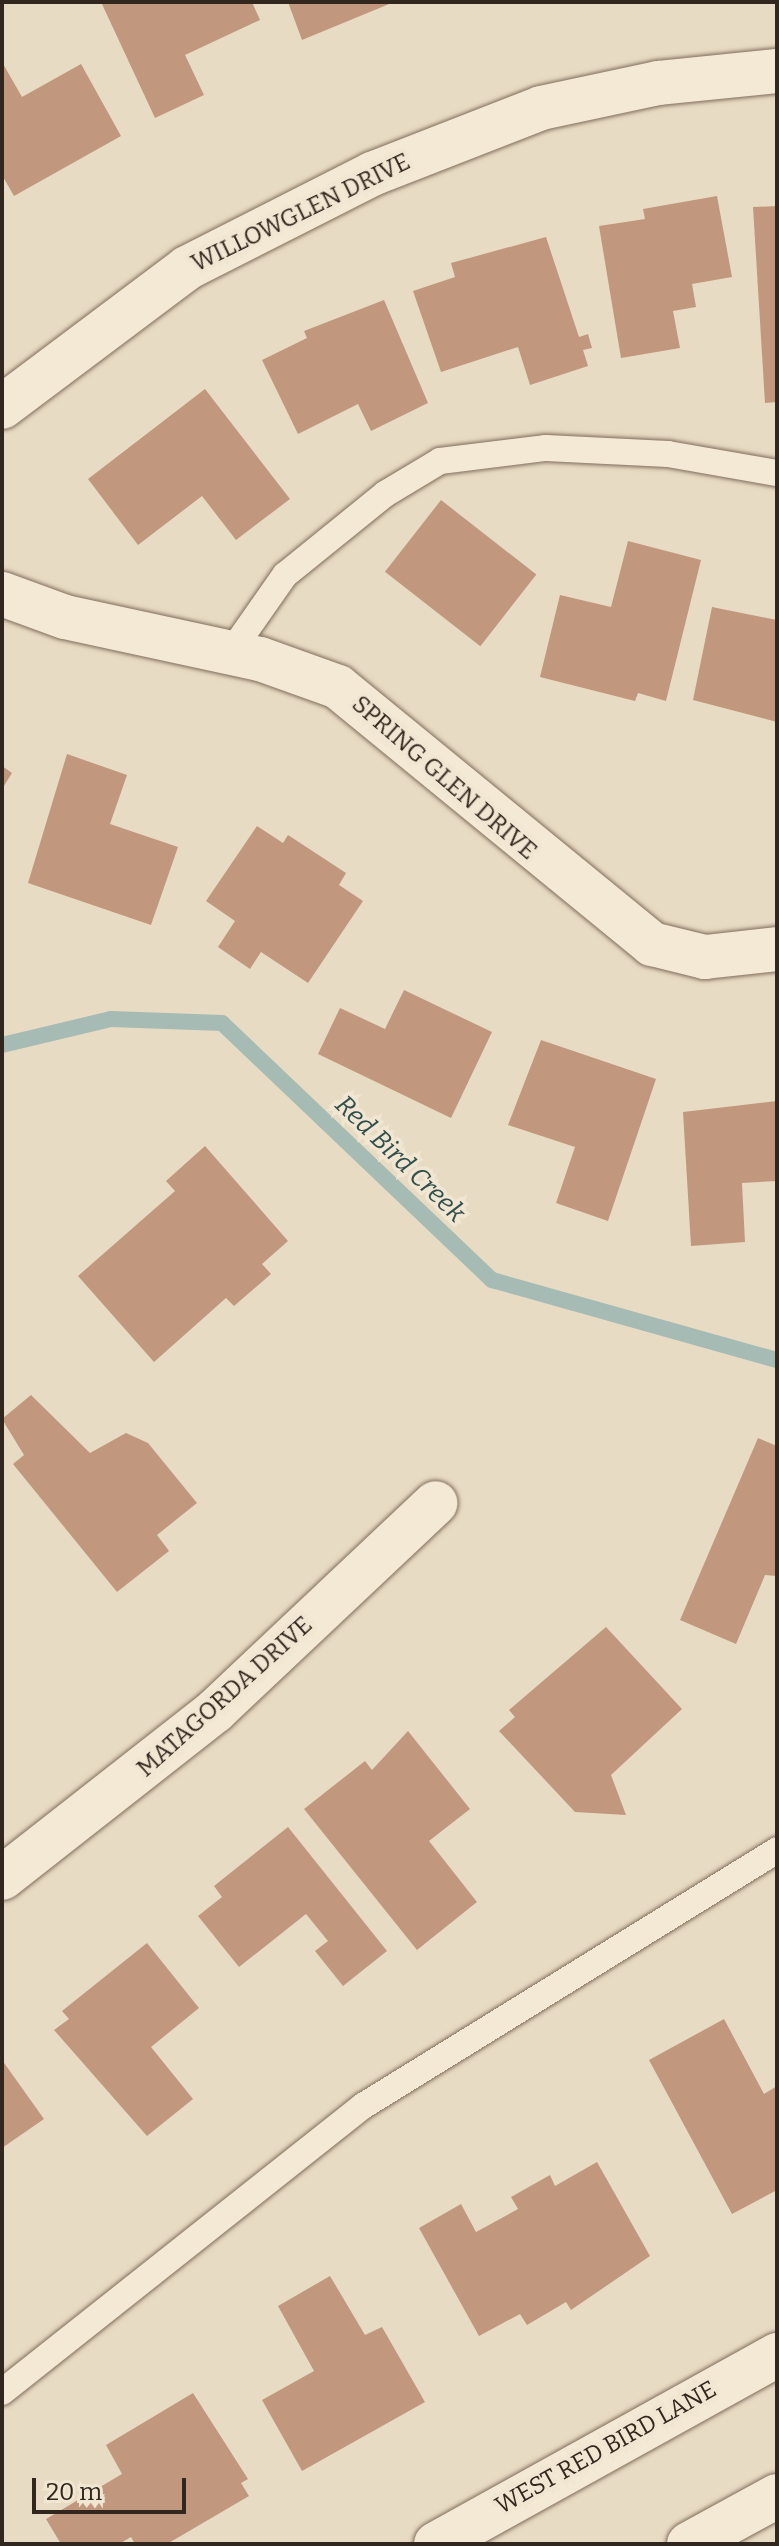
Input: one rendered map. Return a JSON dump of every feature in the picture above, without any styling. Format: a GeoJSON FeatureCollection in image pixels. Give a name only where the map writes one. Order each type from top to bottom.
{"type":"FeatureCollection","features":[{"type":"Feature","properties":{"kind":"street","name":"WILLOWGLEN DRIVE"},"geometry":{"type":"LineString","coordinates":[[2,407],[187,268],[372,174],[541,108],[659,83],[777,71]]}},
{"type":"Feature","properties":{"kind":"street","name":"SPRING GLEN DRIVE"},"geometry":{"type":"LineString","coordinates":[[2,594],[65,617],[231,652],[338,687],[507,833],[652,944],[705,957],[777,949]]}},
{"type":"Feature","properties":{"kind":"street","name":"MATAGORDA DRIVE"},"geometry":{"type":"LineString","coordinates":[[2,1878],[215,1711],[436,1503]]}},
{"type":"Feature","properties":{"kind":"street","name":"WEST RED BIRD LANE"},"geometry":{"type":"LineString","coordinates":[[436,2544],[777,2355]]}},
{"type":"Feature","properties":{"kind":"street"},"geometry":{"type":"LineString","coordinates":[[689,2544],[777,2496]]}},
{"type":"Feature","properties":{"kind":"lane"},"geometry":{"type":"LineString","coordinates":[[231,652],[285,575],[385,494],[440,461],[546,448],[668,454],[777,473]]}},
{"type":"Feature","properties":{"kind":"lane"},"geometry":{"type":"LineString","coordinates":[[2,2392],[363,2106],[777,1850]]}},
{"type":"Feature","properties":{"kind":"building"},"geometry":{"type":"Polygon","coordinates":[[[101,2],[252,2],[260,20],[185,55],[204,95],[155,118],[101,2]]]}},
{"type":"Feature","properties":{"kind":"building"},"geometry":{"type":"Polygon","coordinates":[[[288,2],[394,2],[302,40],[288,2]]]}},
{"type":"Feature","properties":{"kind":"building"},"geometry":{"type":"Polygon","coordinates":[[[2,62],[22,97],[81,64],[121,136],[14,196],[2,175],[2,62]]]}},
{"type":"Feature","properties":{"kind":"building"},"geometry":{"type":"Polygon","coordinates":[[[717,196],[732,277],[692,284],[696,307],[673,311],[680,348],[621,358],[599,226],[645,219],[643,209],[717,196]]]}},
{"type":"Feature","properties":{"kind":"building"},"geometry":{"type":"Polygon","coordinates":[[[777,206],[777,402],[765,403],[753,207],[777,206]]]}},
{"type":"Feature","properties":{"kind":"building"},"geometry":{"type":"Polygon","coordinates":[[[546,237],[579,337],[588,334],[592,348],[583,350],[588,366],[530,385],[518,347],[441,372],[413,291],[455,277],[451,263],[546,237]]]}},
{"type":"Feature","properties":{"kind":"building"},"geometry":{"type":"Polygon","coordinates":[[[384,300],[428,403],[371,431],[358,404],[298,434],[262,360],[307,338],[304,331],[384,300]]]}},
{"type":"Feature","properties":{"kind":"building"},"geometry":{"type":"Polygon","coordinates":[[[205,389],[290,499],[236,540],[202,496],[138,545],[88,479],[205,389]]]}},
{"type":"Feature","properties":{"kind":"building"},"geometry":{"type":"Polygon","coordinates":[[[441,500],[536,574],[480,646],[385,572],[441,500]]]}},
{"type":"Feature","properties":{"kind":"building"},"geometry":{"type":"Polygon","coordinates":[[[628,541],[701,560],[666,701],[638,693],[635,701],[540,677],[560,595],[611,607],[628,541]]]}},
{"type":"Feature","properties":{"kind":"building"},"geometry":{"type":"Polygon","coordinates":[[[712,607],[777,620],[777,722],[693,700],[712,607]]]}},
{"type":"Feature","properties":{"kind":"building"},"geometry":{"type":"Polygon","coordinates":[[[67,754],[127,775],[110,824],[178,847],[151,925],[28,883],[67,754]]]}},
{"type":"Feature","properties":{"kind":"building"},"geometry":{"type":"Polygon","coordinates":[[[2,766],[12,773],[2,789],[2,766]]]}},
{"type":"Feature","properties":{"kind":"building"},"geometry":{"type":"Polygon","coordinates":[[[257,826],[283,843],[288,835],[346,873],[339,885],[363,901],[308,983],[261,952],[250,969],[218,947],[235,921],[206,901],[257,826]]]}},
{"type":"Feature","properties":{"kind":"building"},"geometry":{"type":"Polygon","coordinates":[[[404,990],[492,1032],[451,1118],[318,1054],[340,1008],[385,1029],[404,990]]]}},
{"type":"Feature","properties":{"kind":"building"},"geometry":{"type":"Polygon","coordinates":[[[541,1040],[656,1079],[608,1221],[556,1203],[575,1147],[508,1125],[541,1040]]]}},
{"type":"Feature","properties":{"kind":"building"},"geometry":{"type":"Polygon","coordinates":[[[777,1101],[777,1181],[742,1183],[745,1242],[691,1246],[683,1112],[777,1101]]]}},
{"type":"Feature","properties":{"kind":"building"},"geometry":{"type":"Polygon","coordinates":[[[205,1146],[288,1241],[262,1264],[271,1274],[234,1306],[226,1298],[154,1362],[78,1276],[175,1191],[166,1181],[205,1146]]]}},
{"type":"Feature","properties":{"kind":"building"},"geometry":{"type":"Polygon","coordinates":[[[31,1395],[90,1453],[126,1433],[148,1443],[197,1503],[157,1535],[169,1551],[117,1592],[13,1464],[24,1455],[2,1419],[31,1395]]]}},
{"type":"Feature","properties":{"kind":"building"},"geometry":{"type":"Polygon","coordinates":[[[758,1438],[777,1446],[777,1576],[765,1575],[736,1644],[680,1620],[758,1438]]]}},
{"type":"Feature","properties":{"kind":"building"},"geometry":{"type":"Polygon","coordinates":[[[606,1627],[682,1709],[611,1775],[626,1815],[575,1812],[499,1731],[515,1717],[509,1710],[606,1627]]]}},
{"type":"Feature","properties":{"kind":"building"},"geometry":{"type":"Polygon","coordinates":[[[408,1731],[470,1809],[429,1841],[477,1902],[417,1950],[304,1809],[365,1761],[372,1770],[408,1731]]]}},
{"type":"Feature","properties":{"kind":"building"},"geometry":{"type":"Polygon","coordinates":[[[288,1827],[387,1951],[343,1986],[315,1951],[328,1941],[306,1914],[239,1967],[198,1916],[222,1897],[214,1886],[288,1827]]]}},
{"type":"Feature","properties":{"kind":"building"},"geometry":{"type":"Polygon","coordinates":[[[147,1943],[199,2008],[151,2047],[193,2099],[147,2136],[54,2030],[69,2019],[62,2011],[147,1943]]]}},
{"type":"Feature","properties":{"kind":"building"},"geometry":{"type":"Polygon","coordinates":[[[724,2019],[764,2094],[777,2086],[777,2190],[732,2214],[649,2060],[724,2019]]]}},
{"type":"Feature","properties":{"kind":"building"},"geometry":{"type":"Polygon","coordinates":[[[2,2060],[44,2119],[2,2148],[2,2060]]]}},
{"type":"Feature","properties":{"kind":"building"},"geometry":{"type":"Polygon","coordinates":[[[597,2162],[650,2256],[571,2310],[566,2302],[527,2325],[520,2314],[479,2336],[419,2228],[461,2204],[476,2232],[518,2209],[511,2197],[550,2175],[555,2186],[597,2162]]]}},
{"type":"Feature","properties":{"kind":"building"},"geometry":{"type":"Polygon","coordinates":[[[330,2276],[365,2335],[382,2327],[425,2402],[302,2471],[262,2400],[314,2371],[278,2306],[330,2276]]]}},
{"type":"Feature","properties":{"kind":"building"},"geometry":{"type":"Polygon","coordinates":[[[193,2393],[248,2479],[241,2483],[249,2496],[167,2544],[135,2544],[131,2537],[119,2544],[61,2544],[46,2519],[122,2474],[106,2445],[193,2393]]]}},
{"type":"Feature","properties":{"kind":"waterway","name":"Red Bird Creek"},"geometry":{"type":"LineString","coordinates":[[2,1045],[111,1019],[222,1023],[492,1280],[777,1360]]}}]}
